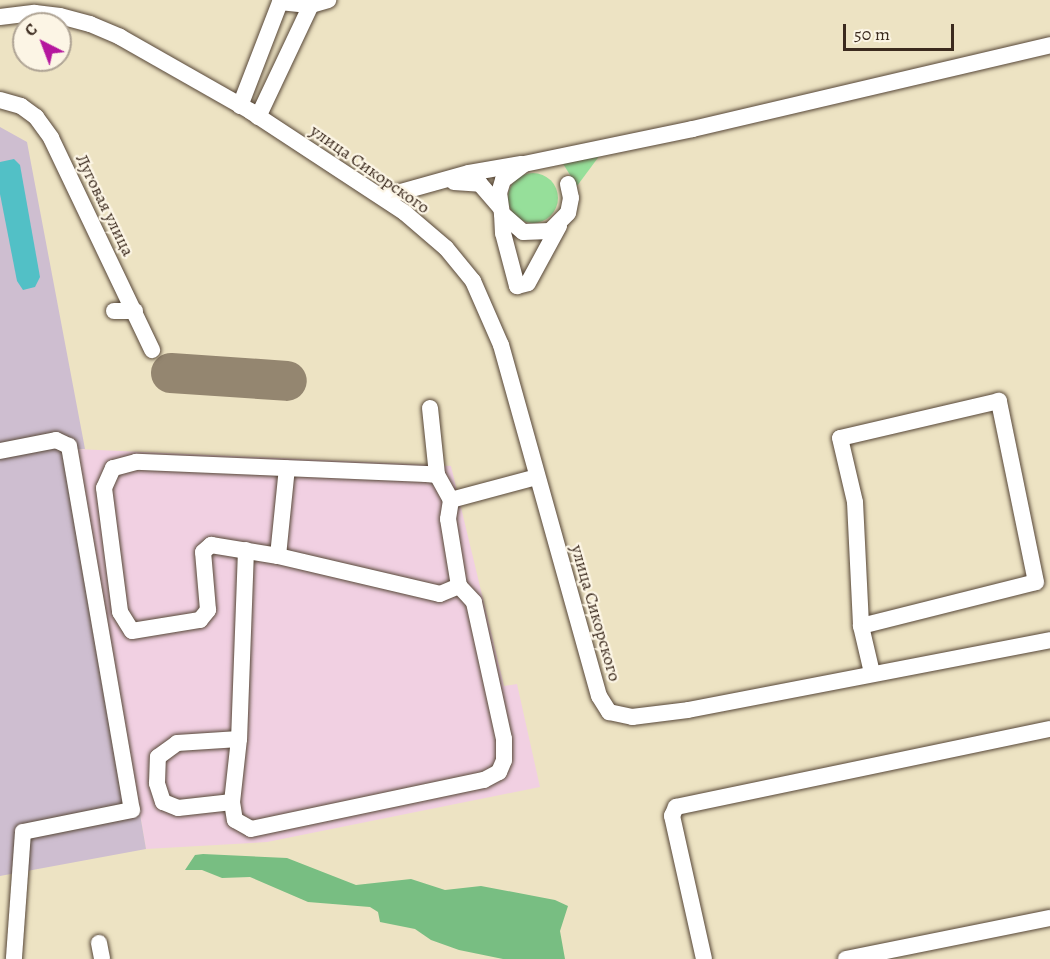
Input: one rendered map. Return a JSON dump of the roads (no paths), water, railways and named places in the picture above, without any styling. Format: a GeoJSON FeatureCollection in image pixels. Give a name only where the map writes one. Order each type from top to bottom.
{"type":"FeatureCollection","features":[{"type":"Feature","properties":{"kind":"street"},"geometry":{"type":"LineString","coordinates":[[240,106],[280,1],[311,4],[328,0]]}},
{"type":"Feature","properties":{"kind":"street"},"geometry":{"type":"LineString","coordinates":[[258,117],[311,4]]}},
{"type":"Feature","properties":{"kind":"street","name":"улица Сикорского"},"geometry":{"type":"LineString","coordinates":[[0,17],[35,13],[90,24],[258,117],[383,197],[446,248],[473,281],[501,345],[599,696],[609,712],[632,717],[872,673]]}},
{"type":"Feature","properties":{"kind":"street"},"geometry":{"type":"LineString","coordinates":[[383,197],[444,182],[469,173],[640,140],[1050,45]]}},
{"type":"Feature","properties":{"kind":"street","name":"Луговая улица"},"geometry":{"type":"LineString","coordinates":[[0,100],[21,106],[36,117],[51,138],[152,350]]}},
{"type":"Feature","properties":{"kind":"street"},"geometry":{"type":"LineString","coordinates":[[524,164],[503,180],[501,210],[503,233],[517,286],[528,283],[561,223],[571,198],[568,184]]}},
{"type":"Feature","properties":{"kind":"street"},"geometry":{"type":"LineString","coordinates":[[444,182],[480,184],[523,232],[550,231],[561,223]]}},
{"type":"Feature","properties":{"kind":"street"},"geometry":{"type":"LineString","coordinates":[[114,311],[135,311]]}},
{"type":"Feature","properties":{"kind":"street"},"geometry":{"type":"LineString","coordinates":[[861,626],[1036,582],[999,401],[840,438],[855,502],[861,626],[872,673],[1050,640]]}},
{"type":"Feature","properties":{"kind":"street"},"geometry":{"type":"LineString","coordinates":[[246,550],[239,740],[232,802],[235,820],[251,829],[484,780],[499,772],[504,760],[504,739],[474,602],[459,586],[448,519],[451,500],[437,475],[430,408]]}},
{"type":"Feature","properties":{"kind":"street"},"geometry":{"type":"LineString","coordinates":[[0,451],[56,440],[69,446],[132,810],[23,832],[14,959]]}},
{"type":"Feature","properties":{"kind":"street"},"geometry":{"type":"LineString","coordinates":[[437,475],[136,462],[113,468],[104,488],[120,612],[132,631],[200,620],[208,610],[203,552],[211,545],[278,556],[440,594],[459,586]]}},
{"type":"Feature","properties":{"kind":"street"},"geometry":{"type":"LineString","coordinates":[[278,556],[287,468]]}},
{"type":"Feature","properties":{"kind":"street"},"geometry":{"type":"LineString","coordinates":[[451,500],[537,477]]}},
{"type":"Feature","properties":{"kind":"street"},"geometry":{"type":"LineString","coordinates":[[704,959],[672,816],[676,807],[1050,729]]}},
{"type":"Feature","properties":{"kind":"street"},"geometry":{"type":"LineString","coordinates":[[232,802],[178,808],[163,802],[157,783],[158,757],[177,743],[239,740]]}},
{"type":"Feature","properties":{"kind":"street"},"geometry":{"type":"LineString","coordinates":[[846,959],[1050,918]]}},
{"type":"Feature","properties":{"kind":"water"},"geometry":{"type":"Polygon","coordinates":[[[14,159],[20,165],[40,277],[35,287],[23,290],[17,281],[0,194],[0,162],[14,159]]]}}]}
